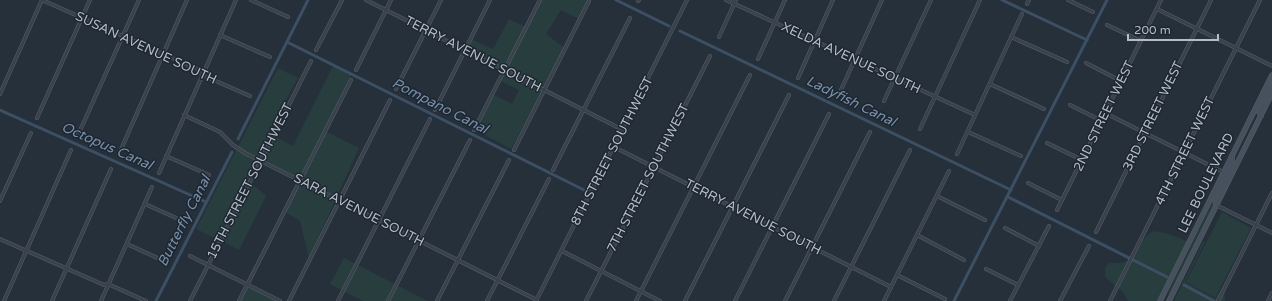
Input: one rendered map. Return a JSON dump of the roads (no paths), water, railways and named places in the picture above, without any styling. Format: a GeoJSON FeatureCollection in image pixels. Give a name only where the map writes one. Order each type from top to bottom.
{"type":"FeatureCollection","features":[{"type":"Feature","properties":{"kind":"main road","name":"LEE BOULEVARD"},"geometry":{"type":"LineString","coordinates":[[1160,301],[1272,74]]}},
{"type":"Feature","properties":{"kind":"main road"},"geometry":{"type":"LineString","coordinates":[[1260,116],[1259,112],[1272,84]]}},
{"type":"Feature","properties":{"kind":"main road","name":"LEE BOULEVARD"},"geometry":{"type":"LineString","coordinates":[[1169,301],[1272,92]]}},
{"type":"Feature","properties":{"kind":"main road"},"geometry":{"type":"LineString","coordinates":[[1216,205],[1215,199],[1232,165],[1232,155]]}},
{"type":"Feature","properties":{"kind":"street","name":"SUSAN AVENUE SOUTH"},"geometry":{"type":"LineString","coordinates":[[42,0],[197,69],[202,75],[250,96]]}},
{"type":"Feature","properties":{"kind":"street"},"geometry":{"type":"LineString","coordinates":[[0,94],[42,0]]}},
{"type":"Feature","properties":{"kind":"street"},"geometry":{"type":"LineString","coordinates":[[38,118],[90,0]]}},
{"type":"Feature","properties":{"kind":"street"},"geometry":{"type":"LineString","coordinates":[[78,135],[139,0]]}},
{"type":"Feature","properties":{"kind":"street"},"geometry":{"type":"LineString","coordinates":[[119,154],[188,0]]}},
{"type":"Feature","properties":{"kind":"street"},"geometry":{"type":"LineString","coordinates":[[158,173],[236,0]]}},
{"type":"Feature","properties":{"kind":"street"},"geometry":{"type":"LineString","coordinates":[[251,0],[288,17]]}},
{"type":"Feature","properties":{"kind":"street"},"geometry":{"type":"LineString","coordinates":[[316,50],[342,0]]}},
{"type":"Feature","properties":{"kind":"street","name":"TERRY AVENUE SOUTH"},"geometry":{"type":"LineString","coordinates":[[366,0],[623,130]]}},
{"type":"Feature","properties":{"kind":"street"},"geometry":{"type":"LineString","coordinates":[[356,70],[391,0]]}},
{"type":"Feature","properties":{"kind":"street"},"geometry":{"type":"LineString","coordinates":[[396,90],[441,0]]}},
{"type":"Feature","properties":{"kind":"street"},"geometry":{"type":"LineString","coordinates":[[435,110],[490,0]]}},
{"type":"Feature","properties":{"kind":"street"},"geometry":{"type":"LineString","coordinates":[[474,130],[540,0]]}},
{"type":"Feature","properties":{"kind":"street"},"geometry":{"type":"LineString","coordinates":[[514,150],[590,0]]}},
{"type":"Feature","properties":{"kind":"street","name":"8TH STREET SOUTHWEST"},"geometry":{"type":"LineString","coordinates":[[537,301],[687,0]]}},
{"type":"Feature","properties":{"kind":"street","name":"XELDA AVENUE SOUTH"},"geometry":{"type":"LineString","coordinates":[[726,0],[975,115]]}},
{"type":"Feature","properties":{"kind":"street"},"geometry":{"type":"LineString","coordinates":[[719,37],[736,0]]}},
{"type":"Feature","properties":{"kind":"street"},"geometry":{"type":"LineString","coordinates":[[758,59],[785,0]]}},
{"type":"Feature","properties":{"kind":"street"},"geometry":{"type":"LineString","coordinates":[[798,78],[834,0]]}},
{"type":"Feature","properties":{"kind":"street"},"geometry":{"type":"LineString","coordinates":[[840,92],[882,0]]}},
{"type":"Feature","properties":{"kind":"street"},"geometry":{"type":"LineString","coordinates":[[884,101],[931,0]]}},
{"type":"Feature","properties":{"kind":"street"},"geometry":{"type":"LineString","coordinates":[[920,129],[980,0]]}},
{"type":"Feature","properties":{"kind":"street"},"geometry":{"type":"LineString","coordinates":[[1068,0],[1093,12]]}},
{"type":"Feature","properties":{"kind":"street","name":"3RD STREET WEST"},"geometry":{"type":"LineString","coordinates":[[1096,232],[1211,0]]}},
{"type":"Feature","properties":{"kind":"street","name":"4TH STREET WEST"},"geometry":{"type":"LineString","coordinates":[[1110,301],[1260,0]]}},
{"type":"Feature","properties":{"kind":"street","name":"2ND STREET WEST"},"geometry":{"type":"LineString","coordinates":[[1058,210],[1160,1]]}},
{"type":"Feature","properties":{"kind":"street"},"geometry":{"type":"LineString","coordinates":[[1157,9],[1272,66]]}},
{"type":"Feature","properties":{"kind":"street"},"geometry":{"type":"LineString","coordinates":[[957,154],[1022,14]]}},
{"type":"Feature","properties":{"kind":"street"},"geometry":{"type":"LineString","coordinates":[[553,170],[630,18]]}},
{"type":"Feature","properties":{"kind":"street"},"geometry":{"type":"LineString","coordinates":[[1107,24],[1141,41]]}},
{"type":"Feature","properties":{"kind":"street"},"geometry":{"type":"LineString","coordinates":[[220,35],[270,57]]}},
{"type":"Feature","properties":{"kind":"street"},"geometry":{"type":"LineString","coordinates":[[1011,37],[1067,62]]}},
{"type":"Feature","properties":{"kind":"street","name":"7TH STREET SOUTHWEST"},"geometry":{"type":"LineString","coordinates":[[586,301],[710,56]]}},
{"type":"Feature","properties":{"kind":"street","name":"15TH STREET SOUTHWEST"},"geometry":{"type":"LineString","coordinates":[[190,301],[311,61]]}},
{"type":"Feature","properties":{"kind":"street"},"geometry":{"type":"LineString","coordinates":[[1086,63],[1121,81]]}},
{"type":"Feature","properties":{"kind":"street"},"geometry":{"type":"LineString","coordinates":[[636,301],[750,75]]}},
{"type":"Feature","properties":{"kind":"street"},"geometry":{"type":"LineString","coordinates":[[239,301],[351,80]]}},
{"type":"Feature","properties":{"kind":"street"},"geometry":{"type":"LineString","coordinates":[[990,84],[1044,109]]}},
{"type":"Feature","properties":{"kind":"street"},"geometry":{"type":"LineString","coordinates":[[685,301],[790,95]]}},
{"type":"Feature","properties":{"kind":"street"},"geometry":{"type":"LineString","coordinates":[[289,301],[390,100]]}},
{"type":"Feature","properties":{"kind":"street"},"geometry":{"type":"LineString","coordinates":[[1070,105],[1102,121]]}},
{"type":"Feature","properties":{"kind":"street"},"geometry":{"type":"LineString","coordinates":[[1105,113],[1224,172]]}},
{"type":"Feature","properties":{"kind":"street"},"geometry":{"type":"LineString","coordinates":[[735,301],[829,114]]}},
{"type":"Feature","properties":{"kind":"street","name":"SARA AVENUE SOUTH"},"geometry":{"type":"LineString","coordinates":[[184,115],[220,132],[236,147],[537,301]]}},
{"type":"Feature","properties":{"kind":"street"},"geometry":{"type":"LineString","coordinates":[[338,301],[430,119]]}},
{"type":"Feature","properties":{"kind":"street"},"geometry":{"type":"LineString","coordinates":[[785,301],[870,132]]}},
{"type":"Feature","properties":{"kind":"street"},"geometry":{"type":"LineString","coordinates":[[968,132],[1021,156]]}},
{"type":"Feature","properties":{"kind":"street"},"geometry":{"type":"LineString","coordinates":[[0,201],[31,133]]}},
{"type":"Feature","properties":{"kind":"street"},"geometry":{"type":"LineString","coordinates":[[388,301],[470,140]]}},
{"type":"Feature","properties":{"kind":"street"},"geometry":{"type":"LineString","coordinates":[[1047,143],[1082,160]]}},
{"type":"Feature","properties":{"kind":"street","name":"TERRY AVENUE SOUTH"},"geometry":{"type":"LineString","coordinates":[[614,147],[891,287]]}},
{"type":"Feature","properties":{"kind":"street"},"geometry":{"type":"LineString","coordinates":[[4,301],[71,150]]}},
{"type":"Feature","properties":{"kind":"street"},"geometry":{"type":"LineString","coordinates":[[834,301],[910,150]]}},
{"type":"Feature","properties":{"kind":"street"},"geometry":{"type":"LineString","coordinates":[[166,156],[209,174]]}},
{"type":"Feature","properties":{"kind":"street"},"geometry":{"type":"LineString","coordinates":[[438,301],[509,160]]}},
{"type":"Feature","properties":{"kind":"street"},"geometry":{"type":"LineString","coordinates":[[52,301],[111,169]]}},
{"type":"Feature","properties":{"kind":"street"},"geometry":{"type":"LineString","coordinates":[[884,301],[949,171]]}},
{"type":"Feature","properties":{"kind":"street"},"geometry":{"type":"LineString","coordinates":[[487,301],[549,179]]}},
{"type":"Feature","properties":{"kind":"street"},"geometry":{"type":"LineString","coordinates":[[1028,183],[1062,200]]}},
{"type":"Feature","properties":{"kind":"street"},"geometry":{"type":"LineString","coordinates":[[101,301],[152,187]]}},
{"type":"Feature","properties":{"kind":"street"},"geometry":{"type":"LineString","coordinates":[[1218,301],[1272,193]]}},
{"type":"Feature","properties":{"kind":"street"},"geometry":{"type":"LineString","coordinates":[[937,196],[985,220]]}},
{"type":"Feature","properties":{"kind":"street"},"geometry":{"type":"LineString","coordinates":[[145,204],[185,222]]}},
{"type":"Feature","properties":{"kind":"street"},"geometry":{"type":"LineString","coordinates":[[1216,205],[1272,233]]}},
{"type":"Feature","properties":{"kind":"street"},"geometry":{"type":"LineString","coordinates":[[1010,301],[1049,226]]}},
{"type":"Feature","properties":{"kind":"street"},"geometry":{"type":"LineString","coordinates":[[1005,228],[1039,246]]}},
{"type":"Feature","properties":{"kind":"street"},"geometry":{"type":"LineString","coordinates":[[917,236],[964,260]]}},
{"type":"Feature","properties":{"kind":"street"},"geometry":{"type":"LineString","coordinates":[[0,239],[104,285],[108,284],[146,301]]}},
{"type":"Feature","properties":{"kind":"street"},"geometry":{"type":"LineString","coordinates":[[126,244],[164,261]]}},
{"type":"Feature","properties":{"kind":"street"},"geometry":{"type":"LineString","coordinates":[[1060,301],[1089,246]]}},
{"type":"Feature","properties":{"kind":"street"},"geometry":{"type":"LineString","coordinates":[[562,251],[660,301]]}},
{"type":"Feature","properties":{"kind":"street"},"geometry":{"type":"LineString","coordinates":[[190,256],[280,301]]}},
{"type":"Feature","properties":{"kind":"street"},"geometry":{"type":"LineString","coordinates":[[986,269],[1018,286]]}},
{"type":"Feature","properties":{"kind":"street"},"geometry":{"type":"LineString","coordinates":[[897,275],[945,299]]}},
{"type":"Feature","properties":{"kind":"street"},"geometry":{"type":"LineString","coordinates":[[1268,301],[1272,293]]}},
{"type":"Feature","properties":{"kind":"waterway","name":"Butterfly Canal"},"geometry":{"type":"LineString","coordinates":[[238,139],[308,0]]}},
{"type":"Feature","properties":{"kind":"waterway","name":"Ladyfish Canal"},"geometry":{"type":"LineString","coordinates":[[616,0],[669,26]]}},
{"type":"Feature","properties":{"kind":"waterway"},"geometry":{"type":"LineString","coordinates":[[1002,0],[1087,40]]}},
{"type":"Feature","properties":{"kind":"waterway"},"geometry":{"type":"LineString","coordinates":[[954,301],[1107,0]]}},
{"type":"Feature","properties":{"kind":"waterway","name":"Ladyfish Canal"},"geometry":{"type":"LineString","coordinates":[[680,31],[1011,190]]}},
{"type":"Feature","properties":{"kind":"waterway","name":"Pompano Canal"},"geometry":{"type":"LineString","coordinates":[[287,42],[584,190]]}},
{"type":"Feature","properties":{"kind":"waterway","name":"Octopus Canal"},"geometry":{"type":"LineString","coordinates":[[0,110],[206,202]]}},
{"type":"Feature","properties":{"kind":"waterway","name":"Butterfly Canal"},"geometry":{"type":"LineString","coordinates":[[156,301],[232,152]]}},
{"type":"Feature","properties":{"kind":"waterway","name":"Ladyfish Canal"},"geometry":{"type":"LineString","coordinates":[[1008,197],[1167,277]]}},
{"type":"Feature","properties":{"kind":"waterway","name":"Ladyfish Canal"},"geometry":{"type":"LineString","coordinates":[[1184,285],[1214,301]]}}]}
